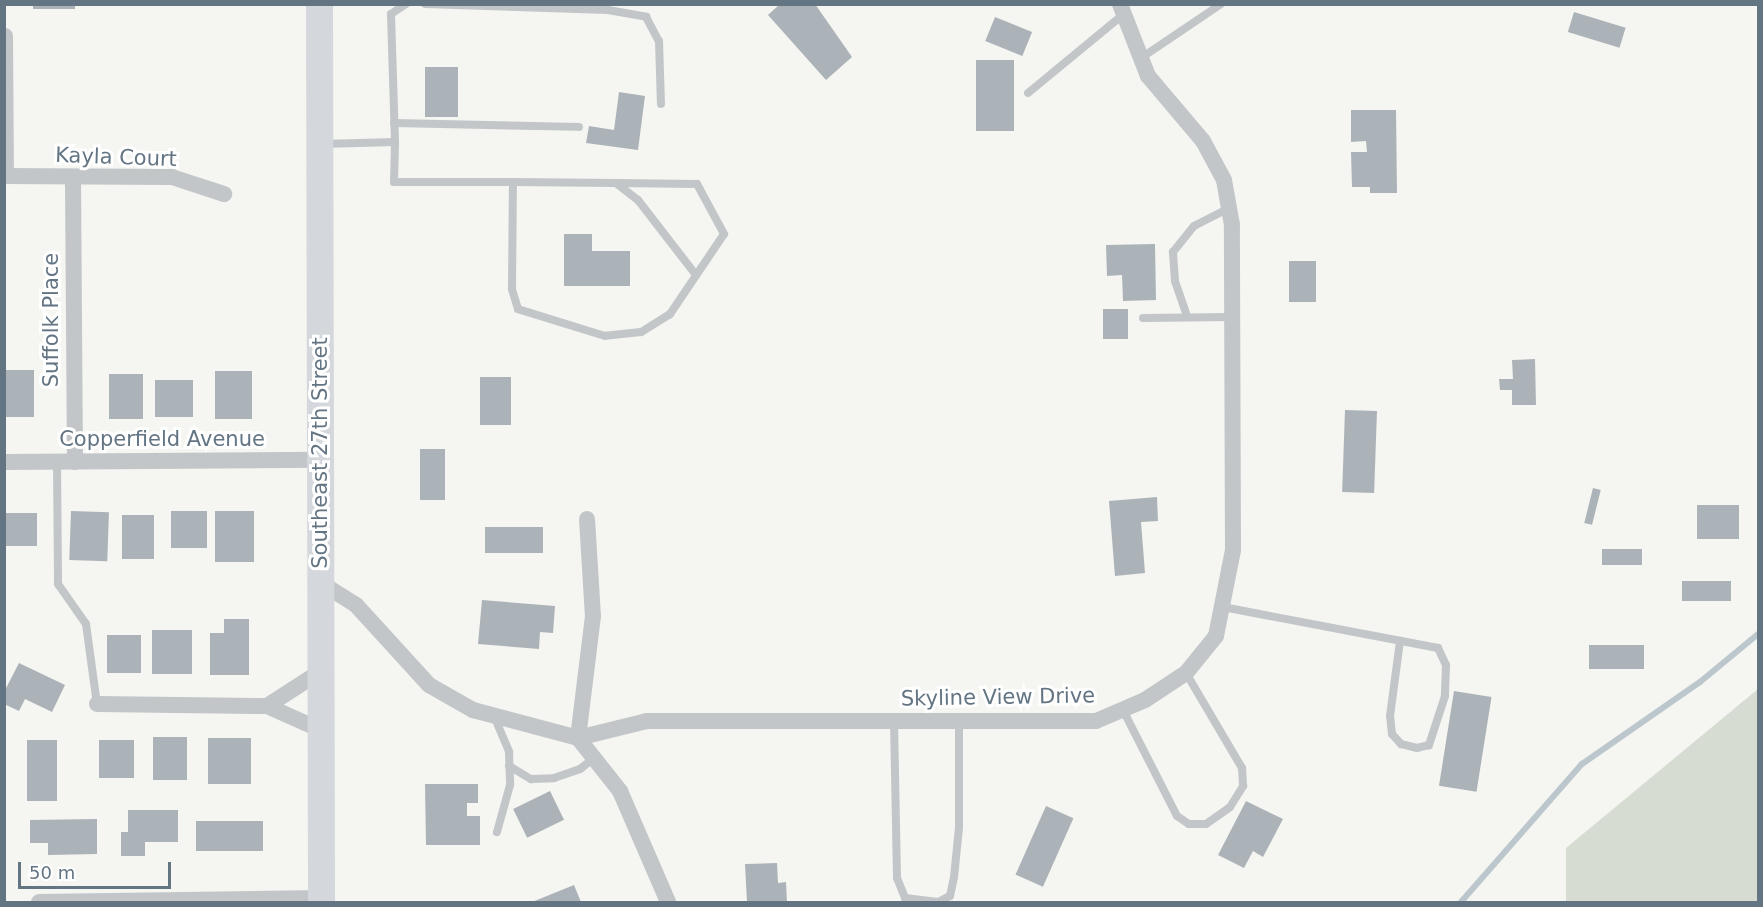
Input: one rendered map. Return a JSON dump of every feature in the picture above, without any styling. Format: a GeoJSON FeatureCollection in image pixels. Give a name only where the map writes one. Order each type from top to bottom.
{"type":"FeatureCollection","features":[{"type":"Feature","properties":{"kind":"main road","name":"Southeast 27th Street"},"geometry":{"type":"LineString","coordinates":[[319,4],[321,901]]}},
{"type":"Feature","properties":{"kind":"street","name":"Skyline View Drive"},"geometry":{"type":"LineString","coordinates":[[321,583],[356,605],[429,685],[473,710],[578,738],[647,721],[1096,721],[1123,710],[1186,673],[1216,636],[1224,607],[1233,550],[1229,208],[1224,180],[1203,141],[1148,76],[1122,9]]}},
{"type":"Feature","properties":{"kind":"street"},"geometry":{"type":"LineString","coordinates":[[5,36],[5,176]]}},
{"type":"Feature","properties":{"kind":"street","name":"Kayla Court"},"geometry":{"type":"LineString","coordinates":[[5,176],[172,177],[224,194]]}},
{"type":"Feature","properties":{"kind":"street","name":"Suffolk Place"},"geometry":{"type":"LineString","coordinates":[[73,178],[75,462]]}},
{"type":"Feature","properties":{"kind":"street","name":"Copperfield Avenue"},"geometry":{"type":"LineString","coordinates":[[4,462],[320,460]]}},
{"type":"Feature","properties":{"kind":"street"},"geometry":{"type":"LineString","coordinates":[[587,519],[593,616],[578,738],[620,791],[668,903]]}},
{"type":"Feature","properties":{"kind":"street"},"geometry":{"type":"LineString","coordinates":[[267,706],[321,671]]}},
{"type":"Feature","properties":{"kind":"street"},"geometry":{"type":"LineString","coordinates":[[98,705],[267,706],[321,730]]}},
{"type":"Feature","properties":{"kind":"street"},"geometry":{"type":"LineString","coordinates":[[39,903],[321,901]]}},
{"type":"Feature","properties":{"kind":"lane"},"geometry":{"type":"LineString","coordinates":[[406,4],[391,14],[394,182],[513,182],[697,184],[724,234],[669,314],[641,332],[605,336],[518,309],[512,289],[513,182]]}},
{"type":"Feature","properties":{"kind":"lane"},"geometry":{"type":"LineString","coordinates":[[425,4],[608,10],[646,17],[659,41],[661,104]]}},
{"type":"Feature","properties":{"kind":"lane"},"geometry":{"type":"LineString","coordinates":[[1141,58],[1221,4]]}},
{"type":"Feature","properties":{"kind":"lane"},"geometry":{"type":"LineString","coordinates":[[1028,93],[1122,9]]}},
{"type":"Feature","properties":{"kind":"lane"},"geometry":{"type":"LineString","coordinates":[[394,123],[579,127]]}},
{"type":"Feature","properties":{"kind":"lane"},"geometry":{"type":"LineString","coordinates":[[318,144],[395,142]]}},
{"type":"Feature","properties":{"kind":"lane"},"geometry":{"type":"LineString","coordinates":[[616,183],[638,200],[696,275]]}},
{"type":"Feature","properties":{"kind":"lane"},"geometry":{"type":"LineString","coordinates":[[1187,316],[1175,281],[1173,252],[1194,226],[1229,208]]}},
{"type":"Feature","properties":{"kind":"lane"},"geometry":{"type":"LineString","coordinates":[[1143,318],[1232,317]]}},
{"type":"Feature","properties":{"kind":"lane"},"geometry":{"type":"LineString","coordinates":[[57,462],[58,584],[87,624],[98,705]]}},
{"type":"Feature","properties":{"kind":"lane"},"geometry":{"type":"LineString","coordinates":[[1224,607],[1438,648],[1446,664],[1445,696],[1429,745],[1417,748],[1401,744],[1392,734],[1390,716],[1400,641]]}},
{"type":"Feature","properties":{"kind":"lane"},"geometry":{"type":"LineString","coordinates":[[1123,710],[1177,816],[1189,824],[1206,824],[1230,807],[1243,786],[1242,768],[1186,673]]}},
{"type":"Feature","properties":{"kind":"lane"},"geometry":{"type":"LineString","coordinates":[[494,716],[509,766],[510,785],[497,832]]}},
{"type":"Feature","properties":{"kind":"lane"},"geometry":{"type":"LineString","coordinates":[[894,721],[897,879],[905,898],[938,902],[950,896],[954,878],[959,828],[959,721]]}},
{"type":"Feature","properties":{"kind":"lane"},"geometry":{"type":"LineString","coordinates":[[509,766],[531,779],[554,778],[580,769],[594,758]]}},
{"type":"Feature","properties":{"kind":"shaded area"},"geometry":{"type":"Polygon","coordinates":[[[1758,689],[1758,902],[1566,902],[1566,848],[1758,689]]]}},
{"type":"Feature","properties":{"kind":"building"},"geometry":{"type":"Polygon","coordinates":[[[33,4],[75,4],[75,9],[33,9],[33,4]]]}},
{"type":"Feature","properties":{"kind":"building"},"geometry":{"type":"Polygon","coordinates":[[[780,4],[815,4],[852,57],[826,80],[768,15],[780,4]]]}},
{"type":"Feature","properties":{"kind":"building"},"geometry":{"type":"Polygon","coordinates":[[[1574,12],[1626,28],[1620,48],[1568,32],[1574,12]]]}},
{"type":"Feature","properties":{"kind":"building"},"geometry":{"type":"Polygon","coordinates":[[[995,17],[1032,32],[1022,56],[985,41],[995,17]]]}},
{"type":"Feature","properties":{"kind":"building"},"geometry":{"type":"Polygon","coordinates":[[[976,60],[1014,60],[1014,131],[976,131],[976,60]]]}},
{"type":"Feature","properties":{"kind":"building"},"geometry":{"type":"Polygon","coordinates":[[[425,67],[458,67],[458,117],[425,117],[425,67]]]}},
{"type":"Feature","properties":{"kind":"building"},"geometry":{"type":"Polygon","coordinates":[[[619,92],[645,96],[638,150],[586,143],[589,126],[614,130],[619,92]]]}},
{"type":"Feature","properties":{"kind":"building"},"geometry":{"type":"Polygon","coordinates":[[[1351,110],[1396,110],[1397,193],[1370,193],[1370,187],[1352,187],[1351,152],[1367,152],[1366,141],[1351,142],[1351,110]]]}},
{"type":"Feature","properties":{"kind":"building"},"geometry":{"type":"Polygon","coordinates":[[[564,234],[592,234],[592,251],[630,251],[630,286],[564,286],[564,234]]]}},
{"type":"Feature","properties":{"kind":"building"},"geometry":{"type":"Polygon","coordinates":[[[1155,244],[1156,300],[1123,301],[1122,275],[1107,276],[1106,245],[1155,244]]]}},
{"type":"Feature","properties":{"kind":"building"},"geometry":{"type":"Polygon","coordinates":[[[1289,261],[1316,261],[1316,302],[1289,302],[1289,261]]]}},
{"type":"Feature","properties":{"kind":"building"},"geometry":{"type":"Polygon","coordinates":[[[1103,309],[1128,309],[1128,339],[1103,339],[1103,309]]]}},
{"type":"Feature","properties":{"kind":"building"},"geometry":{"type":"Polygon","coordinates":[[[1535,359],[1536,405],[1512,405],[1512,390],[1500,390],[1499,379],[1513,379],[1512,360],[1535,359]]]}},
{"type":"Feature","properties":{"kind":"building"},"geometry":{"type":"Polygon","coordinates":[[[4,370],[34,370],[34,417],[4,417],[4,370]]]}},
{"type":"Feature","properties":{"kind":"building"},"geometry":{"type":"Polygon","coordinates":[[[215,371],[252,371],[252,419],[215,419],[215,371]]]}},
{"type":"Feature","properties":{"kind":"building"},"geometry":{"type":"Polygon","coordinates":[[[109,374],[143,374],[143,419],[109,419],[109,374]]]}},
{"type":"Feature","properties":{"kind":"building"},"geometry":{"type":"Polygon","coordinates":[[[480,377],[511,377],[511,425],[480,425],[480,377]]]}},
{"type":"Feature","properties":{"kind":"building"},"geometry":{"type":"Polygon","coordinates":[[[155,380],[193,380],[193,417],[155,417],[155,380]]]}},
{"type":"Feature","properties":{"kind":"building"},"geometry":{"type":"Polygon","coordinates":[[[1345,410],[1377,411],[1374,493],[1342,492],[1345,410]]]}},
{"type":"Feature","properties":{"kind":"building"},"geometry":{"type":"Polygon","coordinates":[[[420,449],[445,449],[445,500],[420,500],[420,449]]]}},
{"type":"Feature","properties":{"kind":"building"},"geometry":{"type":"Polygon","coordinates":[[[1593,488],[1601,490],[1592,525],[1584,523],[1593,488]]]}},
{"type":"Feature","properties":{"kind":"building"},"geometry":{"type":"Polygon","coordinates":[[[1157,497],[1158,521],[1141,522],[1145,573],[1115,576],[1109,501],[1157,497]]]}},
{"type":"Feature","properties":{"kind":"building"},"geometry":{"type":"Polygon","coordinates":[[[1697,505],[1739,505],[1739,539],[1697,539],[1697,505]]]}},
{"type":"Feature","properties":{"kind":"building"},"geometry":{"type":"Polygon","coordinates":[[[71,511],[109,512],[107,561],[69,560],[71,511]]]}},
{"type":"Feature","properties":{"kind":"building"},"geometry":{"type":"Polygon","coordinates":[[[171,511],[207,511],[207,548],[171,548],[171,511]]]}},
{"type":"Feature","properties":{"kind":"building"},"geometry":{"type":"Polygon","coordinates":[[[215,511],[254,511],[254,562],[215,562],[215,511]]]}},
{"type":"Feature","properties":{"kind":"building"},"geometry":{"type":"Polygon","coordinates":[[[4,513],[37,513],[37,546],[4,546],[4,513]]]}},
{"type":"Feature","properties":{"kind":"building"},"geometry":{"type":"Polygon","coordinates":[[[122,515],[154,515],[154,559],[122,559],[122,515]]]}},
{"type":"Feature","properties":{"kind":"building"},"geometry":{"type":"Polygon","coordinates":[[[485,527],[543,527],[543,553],[485,553],[485,527]]]}},
{"type":"Feature","properties":{"kind":"building"},"geometry":{"type":"Polygon","coordinates":[[[1602,549],[1642,549],[1642,565],[1602,565],[1602,549]]]}},
{"type":"Feature","properties":{"kind":"building"},"geometry":{"type":"Polygon","coordinates":[[[1682,581],[1731,581],[1731,601],[1682,601],[1682,581]]]}},
{"type":"Feature","properties":{"kind":"building"},"geometry":{"type":"Polygon","coordinates":[[[482,600],[555,606],[553,633],[540,632],[539,649],[478,644],[482,600]]]}},
{"type":"Feature","properties":{"kind":"building"},"geometry":{"type":"Polygon","coordinates":[[[224,619],[249,619],[249,675],[210,675],[210,633],[224,633],[224,619]]]}},
{"type":"Feature","properties":{"kind":"building"},"geometry":{"type":"Polygon","coordinates":[[[152,630],[192,630],[192,674],[152,674],[152,630]]]}},
{"type":"Feature","properties":{"kind":"building"},"geometry":{"type":"Polygon","coordinates":[[[107,635],[141,635],[141,673],[107,673],[107,635]]]}},
{"type":"Feature","properties":{"kind":"building"},"geometry":{"type":"Polygon","coordinates":[[[1589,645],[1644,645],[1644,669],[1589,669],[1589,645]]]}},
{"type":"Feature","properties":{"kind":"building"},"geometry":{"type":"Polygon","coordinates":[[[19,663],[65,685],[52,712],[25,699],[19,711],[4,704],[4,692],[19,663]]]}},
{"type":"Feature","properties":{"kind":"building"},"geometry":{"type":"Polygon","coordinates":[[[1454,691],[1492,697],[1477,792],[1439,786],[1454,691]]]}},
{"type":"Feature","properties":{"kind":"building"},"geometry":{"type":"Polygon","coordinates":[[[153,737],[187,737],[187,780],[153,780],[153,737]]]}},
{"type":"Feature","properties":{"kind":"building"},"geometry":{"type":"Polygon","coordinates":[[[208,738],[251,738],[251,784],[208,784],[208,738]]]}},
{"type":"Feature","properties":{"kind":"building"},"geometry":{"type":"Polygon","coordinates":[[[27,740],[57,740],[57,801],[27,801],[27,740]]]}},
{"type":"Feature","properties":{"kind":"building"},"geometry":{"type":"Polygon","coordinates":[[[99,740],[134,740],[134,778],[99,778],[99,740]]]}},
{"type":"Feature","properties":{"kind":"building"},"geometry":{"type":"Polygon","coordinates":[[[425,784],[478,784],[478,803],[467,803],[467,816],[480,816],[480,845],[426,845],[425,784]]]}},
{"type":"Feature","properties":{"kind":"building"},"geometry":{"type":"Polygon","coordinates":[[[550,791],[564,820],[527,838],[513,809],[550,791]]]}},
{"type":"Feature","properties":{"kind":"building"},"geometry":{"type":"Polygon","coordinates":[[[1246,801],[1283,819],[1263,857],[1253,851],[1244,868],[1218,855],[1246,801]]]}},
{"type":"Feature","properties":{"kind":"building"},"geometry":{"type":"Polygon","coordinates":[[[1046,806],[1073,818],[1043,887],[1015,875],[1046,806]]]}},
{"type":"Feature","properties":{"kind":"building"},"geometry":{"type":"Polygon","coordinates":[[[128,810],[178,810],[178,842],[145,842],[145,856],[121,856],[121,832],[128,832],[128,810]]]}},
{"type":"Feature","properties":{"kind":"building"},"geometry":{"type":"Polygon","coordinates":[[[97,819],[97,854],[48,855],[48,843],[30,843],[30,820],[97,819]]]}},
{"type":"Feature","properties":{"kind":"building"},"geometry":{"type":"Polygon","coordinates":[[[196,821],[263,821],[263,851],[196,851],[196,821]]]}},
{"type":"Feature","properties":{"kind":"building"},"geometry":{"type":"Polygon","coordinates":[[[777,863],[778,883],[786,882],[787,902],[747,902],[745,864],[777,863]]]}},
{"type":"Feature","properties":{"kind":"building"},"geometry":{"type":"Polygon","coordinates":[[[574,885],[581,902],[532,902],[574,885]]]}},
{"type":"Feature","properties":{"kind":"waterway"},"geometry":{"type":"LineString","coordinates":[[1461,902],[1582,764],[1700,682],[1758,634]]}}]}
